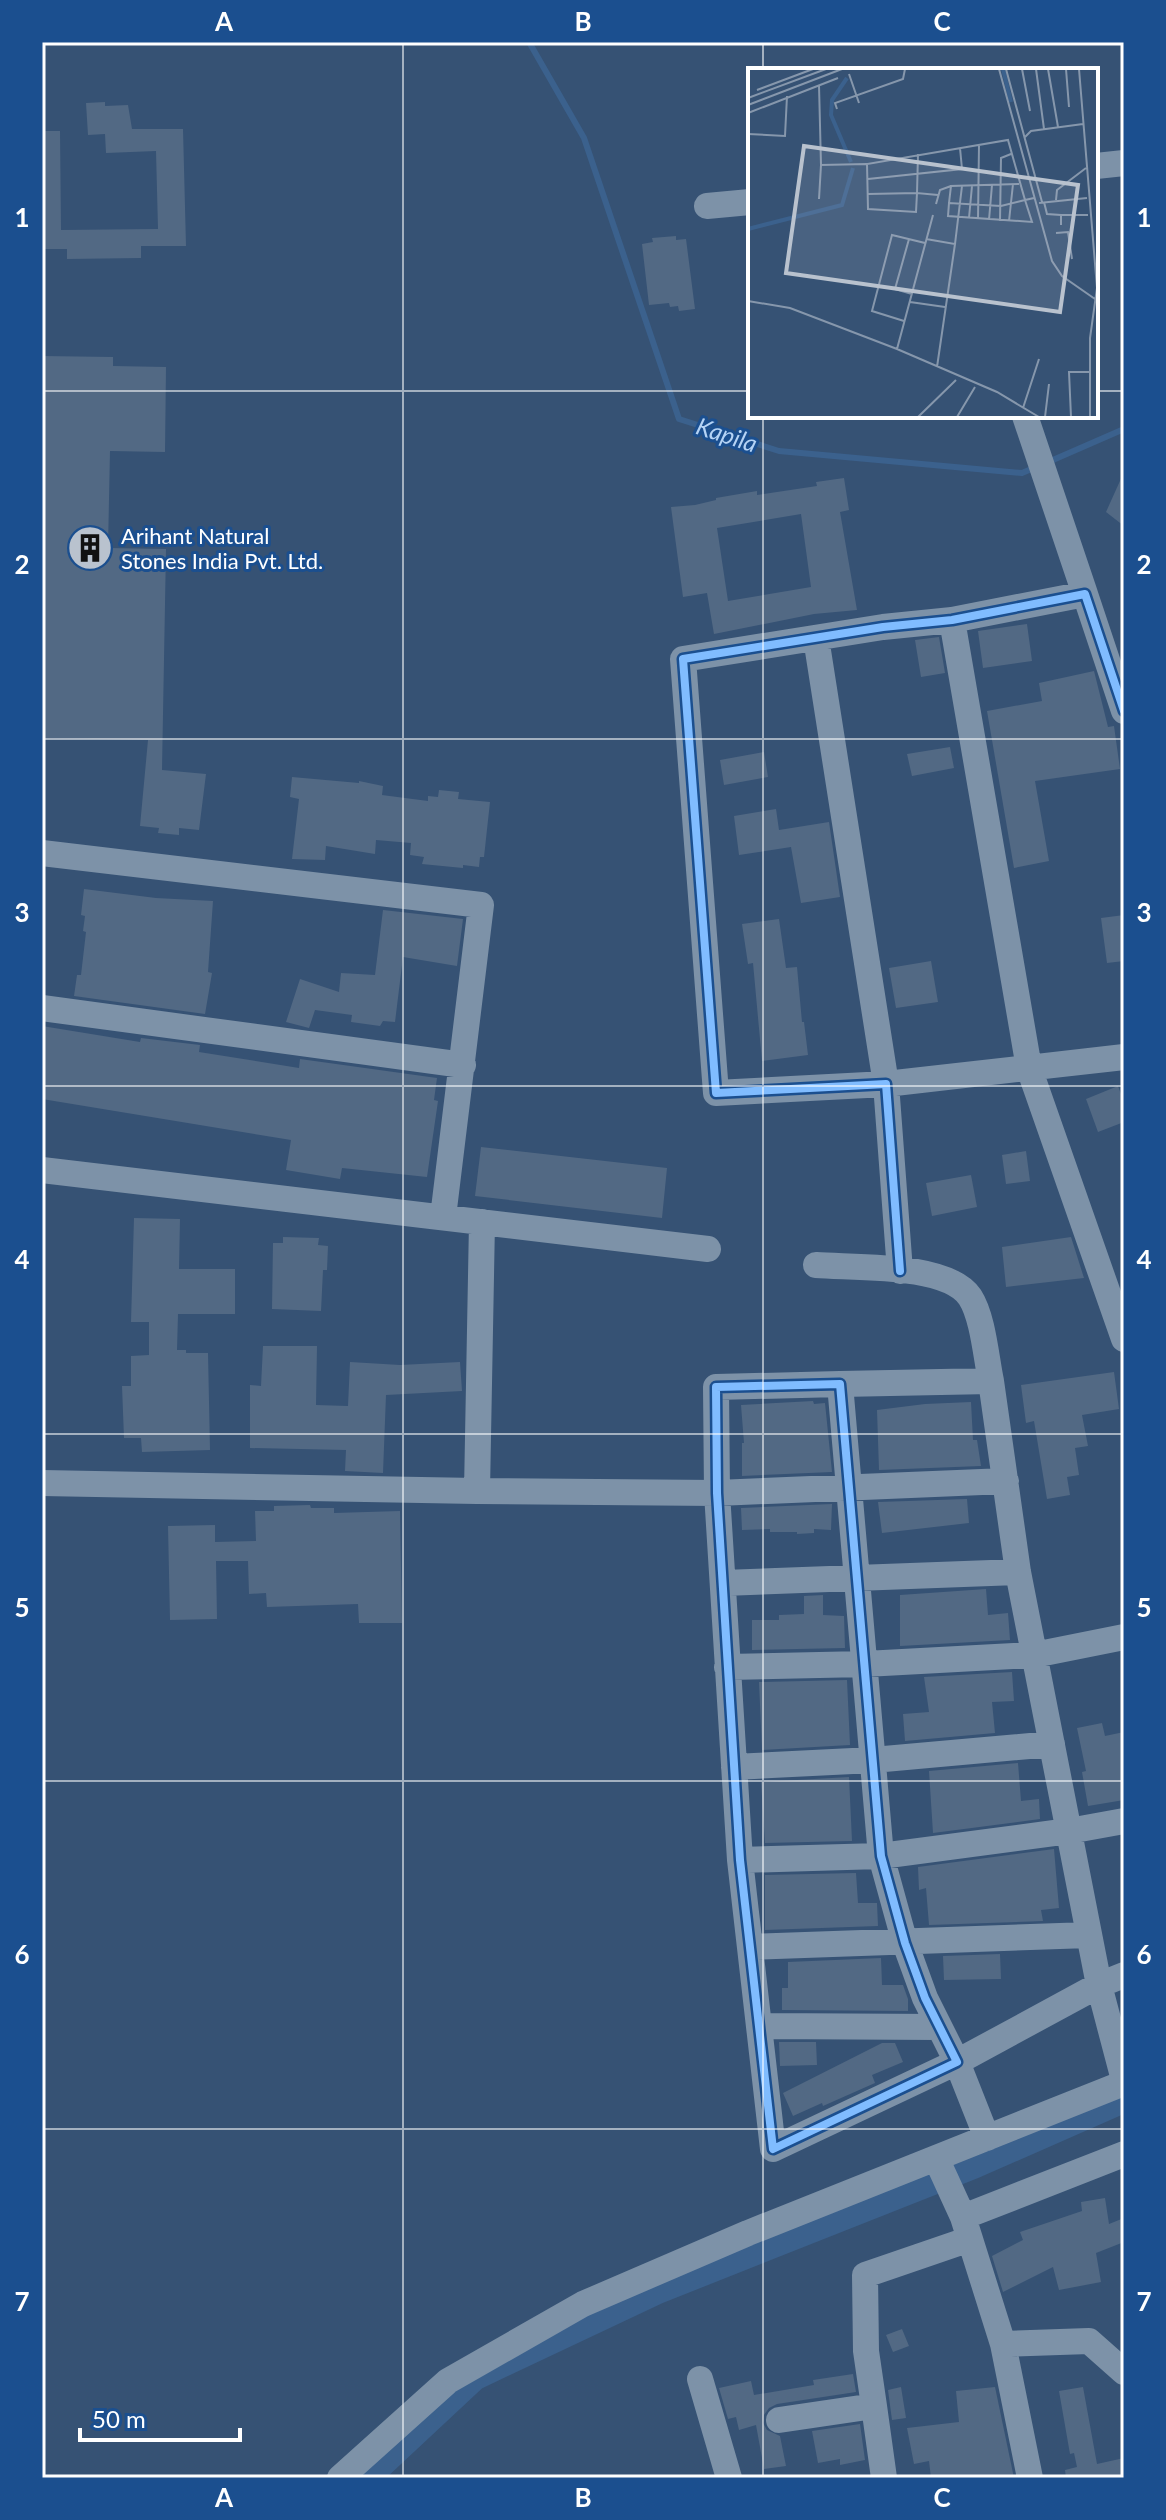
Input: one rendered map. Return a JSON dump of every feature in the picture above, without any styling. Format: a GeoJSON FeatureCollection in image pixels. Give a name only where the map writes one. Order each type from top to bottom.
{"type":"FeatureCollection","features":[{"type":"Feature","properties":{"kind":"street"},"geometry":{"type":"LineString","coordinates":[[1098,166],[1124,163]]}},
{"type":"Feature","properties":{"kind":"street"},"geometry":{"type":"LineString","coordinates":[[707,206],[748,202]]}},
{"type":"Feature","properties":{"kind":"street"},"geometry":{"type":"LineString","coordinates":[[1026,418],[1124,711]]}},
{"type":"Feature","properties":{"kind":"street"},"geometry":{"type":"LineString","coordinates":[[1085,594],[952,620],[883,627],[683,659],[716,1093],[886,1084],[1124,1057]]}},
{"type":"Feature","properties":{"kind":"street"},"geometry":{"type":"LineString","coordinates":[[952,620],[1029,1068],[1124,1339]]}},
{"type":"Feature","properties":{"kind":"street"},"geometry":{"type":"LineString","coordinates":[[816,638],[886,1084],[900,1271]]}},
{"type":"Feature","properties":{"kind":"street"},"geometry":{"type":"LineString","coordinates":[[42,853],[481,905],[443,1217]]}},
{"type":"Feature","properties":{"kind":"street"},"geometry":{"type":"LineString","coordinates":[[42,1008],[463,1065]]}},
{"type":"Feature","properties":{"kind":"street"},"geometry":{"type":"LineString","coordinates":[[42,1170],[708,1249]]}},
{"type":"Feature","properties":{"kind":"street"},"geometry":{"type":"LineString","coordinates":[[477,1491],[482,1222]]}},
{"type":"Feature","properties":{"kind":"street"},"geometry":{"type":"LineString","coordinates":[[340,2478],[448,2381],[583,2304],[748,2233],[1124,2081],[1099,1985],[1018,1572],[991,1381],[978,1316],[969,1295],[946,1279],[900,1271],[816,1265]]}},
{"type":"Feature","properties":{"kind":"street"},"geometry":{"type":"LineString","coordinates":[[991,1381],[716,1387],[717,1493],[740,1860],[773,2149],[957,2062],[1099,1985],[1124,1975]]}},
{"type":"Feature","properties":{"kind":"street"},"geometry":{"type":"LineString","coordinates":[[840,1384],[881,1856],[905,1943],[925,1998],[957,2062],[987,2138]]}},
{"type":"Feature","properties":{"kind":"street"},"geometry":{"type":"LineString","coordinates":[[42,1483],[717,1493],[1006,1481]]}},
{"type":"Feature","properties":{"kind":"street"},"geometry":{"type":"LineString","coordinates":[[723,1583],[1018,1572]]}},
{"type":"Feature","properties":{"kind":"street"},"geometry":{"type":"LineString","coordinates":[[727,1667],[1034,1655],[1124,1637]]}},
{"type":"Feature","properties":{"kind":"street"},"geometry":{"type":"LineString","coordinates":[[734,1767],[873,1760],[1052,1744]]}},
{"type":"Feature","properties":{"kind":"street"},"geometry":{"type":"LineString","coordinates":[[740,1860],[881,1856],[1124,1821]]}},
{"type":"Feature","properties":{"kind":"street"},"geometry":{"type":"LineString","coordinates":[[751,1947],[1089,1935]]}},
{"type":"Feature","properties":{"kind":"street"},"geometry":{"type":"LineString","coordinates":[[760,2026],[939,2027]]}},
{"type":"Feature","properties":{"kind":"street"},"geometry":{"type":"LineString","coordinates":[[884,2478],[866,2351],[865,2275],[1124,2154]]}},
{"type":"Feature","properties":{"kind":"street"},"geometry":{"type":"LineString","coordinates":[[936,2158],[966,2228],[1003,2344],[1030,2478]]}},
{"type":"Feature","properties":{"kind":"street"},"geometry":{"type":"LineString","coordinates":[[1003,2344],[1089,2341],[1124,2372]]}},
{"type":"Feature","properties":{"kind":"street"},"geometry":{"type":"LineString","coordinates":[[700,2379],[729,2478]]}},
{"type":"Feature","properties":{"kind":"street"},"geometry":{"type":"LineString","coordinates":[[779,2420],[874,2406]]}},
{"type":"Feature","properties":{"kind":"building"},"geometry":{"type":"Polygon","coordinates":[[[105,102],[105,106],[128,105],[132,129],[183,129],[186,246],[141,246],[141,258],[67,259],[67,249],[42,249],[42,131],[60,131],[61,230],[158,229],[156,151],[106,153],[105,134],[88,135],[86,103],[105,102]]]}},
{"type":"Feature","properties":{"kind":"building"},"geometry":{"type":"Polygon","coordinates":[[[676,236],[676,240],[686,239],[695,309],[679,311],[678,306],[670,307],[669,303],[649,305],[642,244],[653,242],[652,238],[676,236]]]}},
{"type":"Feature","properties":{"kind":"building","name":"Arihant Natural Stones India Pvt. Ltd."},"geometry":{"type":"Polygon","coordinates":[[[42,356],[113,357],[113,366],[166,367],[165,452],[110,451],[108,548],[166,549],[162,770],[206,774],[199,830],[179,828],[179,835],[158,833],[159,828],[140,826],[148,740],[42,738],[42,356]]]}},
{"type":"Feature","properties":{"kind":"building"},"geometry":{"type":"Polygon","coordinates":[[[1124,472],[1124,526],[1106,512],[1124,472]]]}},
{"type":"Feature","properties":{"kind":"building"},"geometry":{"type":"Polygon","coordinates":[[[844,478],[849,510],[840,512],[857,610],[814,614],[714,634],[707,593],[683,597],[671,507],[695,505],[757,491],[757,495],[817,486],[816,482],[844,478]],[[801,514],[717,528],[728,601],[811,587],[801,514]]]}},
{"type":"Feature","properties":{"kind":"building"},"geometry":{"type":"Polygon","coordinates":[[[1027,624],[1032,661],[983,668],[978,631],[1027,624]]]}},
{"type":"Feature","properties":{"kind":"building"},"geometry":{"type":"Polygon","coordinates":[[[939,637],[945,673],[921,677],[915,640],[939,637]]]}},
{"type":"Feature","properties":{"kind":"building"},"geometry":{"type":"Polygon","coordinates":[[[1094,671],[1108,727],[1114,726],[1120,769],[1035,781],[1049,861],[1014,868],[987,711],[1042,701],[1039,683],[1094,671]]]}},
{"type":"Feature","properties":{"kind":"building"},"geometry":{"type":"Polygon","coordinates":[[[950,747],[954,768],[912,776],[907,754],[950,747]]]}},
{"type":"Feature","properties":{"kind":"building"},"geometry":{"type":"Polygon","coordinates":[[[764,752],[768,777],[724,785],[720,760],[764,752]]]}},
{"type":"Feature","properties":{"kind":"building"},"geometry":{"type":"Polygon","coordinates":[[[292,777],[359,781],[383,786],[382,795],[428,801],[428,796],[438,797],[439,790],[459,792],[458,799],[490,802],[484,857],[480,857],[479,867],[422,864],[424,857],[410,855],[411,843],[376,840],[375,854],[326,846],[325,860],[292,859],[299,799],[290,797],[292,777]]]}},
{"type":"Feature","properties":{"kind":"building"},"geometry":{"type":"Polygon","coordinates":[[[776,809],[779,830],[829,822],[840,897],[801,903],[791,847],[739,855],[734,816],[776,809]]]}},
{"type":"Feature","properties":{"kind":"building"},"geometry":{"type":"Polygon","coordinates":[[[84,889],[213,901],[208,972],[212,973],[205,1014],[74,996],[77,975],[81,975],[86,932],[83,931],[85,916],[81,915],[84,889]]]}},
{"type":"Feature","properties":{"kind":"building"},"geometry":{"type":"Polygon","coordinates":[[[383,910],[463,919],[457,966],[403,957],[395,1022],[383,1021],[380,1026],[351,1022],[352,1015],[315,1010],[309,1028],[286,1022],[300,979],[339,992],[341,973],[375,975],[383,910]]]}},
{"type":"Feature","properties":{"kind":"building"},"geometry":{"type":"Polygon","coordinates":[[[1124,915],[1124,961],[1107,963],[1101,918],[1124,915]]]}},
{"type":"Feature","properties":{"kind":"building"},"geometry":{"type":"Polygon","coordinates":[[[779,919],[786,968],[797,967],[808,1055],[762,1061],[753,963],[748,964],[742,924],[779,919]]]}},
{"type":"Feature","properties":{"kind":"building"},"geometry":{"type":"Polygon","coordinates":[[[931,961],[938,1002],[896,1008],[889,968],[931,961]]]}},
{"type":"Feature","properties":{"kind":"building"},"geometry":{"type":"Polygon","coordinates":[[[42,1026],[140,1042],[141,1038],[200,1045],[199,1052],[299,1068],[300,1059],[437,1078],[434,1100],[438,1101],[427,1177],[342,1168],[340,1179],[286,1170],[291,1140],[42,1099],[42,1026]]]}},
{"type":"Feature","properties":{"kind":"building"},"geometry":{"type":"Polygon","coordinates":[[[1118,1086],[1124,1102],[1124,1122],[1098,1132],[1086,1099],[1118,1086]]]}},
{"type":"Feature","properties":{"kind":"building"},"geometry":{"type":"Polygon","coordinates":[[[481,1147],[667,1168],[662,1218],[475,1196],[481,1147]]]}},
{"type":"Feature","properties":{"kind":"building"},"geometry":{"type":"Polygon","coordinates":[[[1026,1151],[1030,1181],[1006,1184],[1002,1155],[1026,1151]]]}},
{"type":"Feature","properties":{"kind":"building"},"geometry":{"type":"Polygon","coordinates":[[[971,1175],[977,1207],[932,1216],[926,1183],[971,1175]]]}},
{"type":"Feature","properties":{"kind":"building"},"geometry":{"type":"Polygon","coordinates":[[[134,1218],[180,1219],[179,1269],[235,1269],[235,1314],[178,1314],[177,1350],[208,1353],[210,1450],[142,1452],[141,1438],[124,1438],[122,1386],[131,1386],[131,1356],[149,1355],[149,1322],[131,1322],[134,1218]]]}},
{"type":"Feature","properties":{"kind":"building"},"geometry":{"type":"Polygon","coordinates":[[[283,1237],[319,1238],[318,1245],[328,1246],[327,1270],[323,1270],[321,1311],[272,1309],[273,1243],[283,1243],[283,1237]]]}},
{"type":"Feature","properties":{"kind":"building"},"geometry":{"type":"Polygon","coordinates":[[[1071,1237],[1084,1278],[1006,1287],[1002,1247],[1071,1237]]]}},
{"type":"Feature","properties":{"kind":"building"},"geometry":{"type":"Polygon","coordinates":[[[263,1346],[317,1346],[316,1405],[348,1406],[350,1362],[400,1365],[460,1362],[462,1391],[386,1395],[383,1473],[345,1471],[346,1450],[250,1448],[250,1385],[261,1386],[263,1346]]]}},
{"type":"Feature","properties":{"kind":"building"},"geometry":{"type":"Polygon","coordinates":[[[1114,1372],[1119,1409],[1082,1415],[1088,1446],[1075,1448],[1079,1475],[1067,1477],[1070,1495],[1047,1499],[1034,1421],[1026,1423],[1021,1385],[1114,1372]]]}},
{"type":"Feature","properties":{"kind":"building"},"geometry":{"type":"Polygon","coordinates":[[[813,1401],[814,1404],[825,1403],[832,1472],[742,1476],[744,1443],[741,1405],[813,1401]]]}},
{"type":"Feature","properties":{"kind":"building"},"geometry":{"type":"Polygon","coordinates":[[[971,1402],[973,1440],[977,1440],[981,1466],[879,1470],[877,1410],[971,1402]]]}},
{"type":"Feature","properties":{"kind":"building"},"geometry":{"type":"Polygon","coordinates":[[[967,1499],[969,1523],[882,1533],[878,1502],[967,1499]]]}},
{"type":"Feature","properties":{"kind":"building"},"geometry":{"type":"Polygon","coordinates":[[[832,1504],[831,1530],[814,1529],[814,1533],[797,1534],[770,1532],[770,1529],[742,1530],[741,1508],[832,1504]]]}},
{"type":"Feature","properties":{"kind":"building"},"geometry":{"type":"Polygon","coordinates":[[[310,1505],[311,1508],[334,1508],[334,1513],[400,1511],[402,1623],[359,1623],[358,1604],[267,1607],[266,1593],[249,1594],[248,1561],[216,1561],[217,1619],[170,1620],[168,1526],[215,1525],[215,1542],[256,1541],[255,1511],[274,1511],[274,1506],[310,1505]]]}},
{"type":"Feature","properties":{"kind":"building"},"geometry":{"type":"Polygon","coordinates":[[[986,1589],[988,1615],[1008,1613],[1010,1640],[900,1646],[900,1595],[986,1589]]]}},
{"type":"Feature","properties":{"kind":"building"},"geometry":{"type":"Polygon","coordinates":[[[823,1595],[823,1615],[844,1616],[845,1648],[752,1650],[752,1620],[779,1620],[779,1615],[804,1614],[804,1596],[823,1595]]]}},
{"type":"Feature","properties":{"kind":"building"},"geometry":{"type":"Polygon","coordinates":[[[1012,1672],[1014,1701],[992,1702],[995,1733],[905,1741],[903,1714],[929,1712],[924,1677],[1012,1672]]]}},
{"type":"Feature","properties":{"kind":"building"},"geometry":{"type":"Polygon","coordinates":[[[847,1680],[850,1745],[762,1750],[759,1682],[847,1680]]]}},
{"type":"Feature","properties":{"kind":"building"},"geometry":{"type":"Polygon","coordinates":[[[1102,1723],[1105,1736],[1124,1732],[1124,1800],[1088,1806],[1082,1772],[1086,1771],[1077,1728],[1102,1723]]]}},
{"type":"Feature","properties":{"kind":"building"},"geometry":{"type":"Polygon","coordinates":[[[1018,1763],[1021,1801],[1039,1799],[1040,1819],[933,1833],[929,1771],[1018,1763]]]}},
{"type":"Feature","properties":{"kind":"building"},"geometry":{"type":"Polygon","coordinates":[[[849,1777],[852,1841],[765,1843],[761,1782],[849,1777]]]}},
{"type":"Feature","properties":{"kind":"building"},"geometry":{"type":"Polygon","coordinates":[[[1054,1849],[1059,1908],[1041,1910],[1043,1921],[929,1925],[926,1888],[919,1890],[918,1867],[1054,1849]]]}},
{"type":"Feature","properties":{"kind":"building"},"geometry":{"type":"Polygon","coordinates":[[[856,1873],[858,1903],[877,1903],[878,1926],[765,1930],[765,1875],[856,1873]]]}},
{"type":"Feature","properties":{"kind":"building"},"geometry":{"type":"Polygon","coordinates":[[[1000,1954],[1001,1979],[944,1980],[943,1956],[1000,1954]]]}},
{"type":"Feature","properties":{"kind":"building"},"geometry":{"type":"Polygon","coordinates":[[[881,1958],[882,1985],[903,1985],[908,2011],[782,2010],[782,1988],[788,1988],[788,1962],[881,1958]]]}},
{"type":"Feature","properties":{"kind":"building"},"geometry":{"type":"Polygon","coordinates":[[[779,2042],[816,2042],[817,2065],[780,2066],[779,2042]]]}},
{"type":"Feature","properties":{"kind":"building"},"geometry":{"type":"Polygon","coordinates":[[[882,2043],[895,2043],[903,2062],[872,2075],[875,2083],[793,2116],[783,2093],[882,2043]]]}},
{"type":"Feature","properties":{"kind":"building"},"geometry":{"type":"Polygon","coordinates":[[[1105,2198],[1109,2224],[1124,2218],[1124,2242],[1096,2253],[1101,2282],[1059,2290],[1053,2267],[1003,2292],[992,2256],[1023,2240],[1020,2232],[1082,2211],[1081,2202],[1105,2198]]]}},
{"type":"Feature","properties":{"kind":"building"},"geometry":{"type":"Polygon","coordinates":[[[902,2329],[909,2346],[893,2352],[886,2335],[902,2329]]]}},
{"type":"Feature","properties":{"kind":"building"},"geometry":{"type":"Polygon","coordinates":[[[853,2374],[856,2392],[777,2404],[769,2408],[763,2423],[767,2430],[780,2436],[786,2466],[764,2469],[756,2425],[739,2430],[736,2417],[728,2419],[719,2388],[751,2381],[754,2395],[814,2385],[813,2380],[853,2374]]]}},
{"type":"Feature","properties":{"kind":"building"},"geometry":{"type":"Polygon","coordinates":[[[901,2387],[906,2418],[892,2420],[888,2390],[901,2387]]]}},
{"type":"Feature","properties":{"kind":"building"},"geometry":{"type":"Polygon","coordinates":[[[995,2387],[1014,2478],[931,2478],[929,2461],[914,2464],[907,2428],[959,2422],[956,2391],[995,2387]]]}},
{"type":"Feature","properties":{"kind":"building"},"geometry":{"type":"Polygon","coordinates":[[[1083,2387],[1097,2464],[1124,2458],[1124,2478],[1066,2478],[1065,2470],[1077,2467],[1074,2453],[1070,2454],[1059,2391],[1083,2387]]]}},
{"type":"Feature","properties":{"kind":"building"},"geometry":{"type":"Polygon","coordinates":[[[860,2424],[865,2460],[840,2465],[840,2459],[818,2463],[812,2431],[860,2424]]]}},
{"type":"Feature","properties":{"kind":"waterway","name":"Kapila"},"geometry":{"type":"LineString","coordinates":[[529,42],[584,138],[679,419],[779,451],[1022,473],[1036,467]]}},
{"type":"Feature","properties":{"kind":"waterway","name":"Kapila"},"geometry":{"type":"LineString","coordinates":[[1046,463],[1124,429]]}},
{"type":"Feature","properties":{"kind":"waterway"},"geometry":{"type":"LineString","coordinates":[[370,2478],[476,2379],[658,2293],[976,2167],[1124,2102]]}},
{"type":"Feature","properties":{"kind":"cycle path"},"geometry":{"type":"LineString","coordinates":[[900,1271],[886,1084],[716,1093],[683,659],[883,627],[952,620],[1085,594],[1124,711]]}},
{"type":"Feature","properties":{"kind":"cycle path"},"geometry":{"type":"LineString","coordinates":[[840,1384],[881,1856],[905,1943],[925,1998],[957,2062],[773,2149],[740,1860],[717,1493],[716,1387],[840,1384]]}},
{"type":"Feature","properties":{"kind":"place","name":"Arihant Natural Stones India Pvt. Ltd."},"geometry":{"type":"Point","coordinates":[90,548]}}]}
